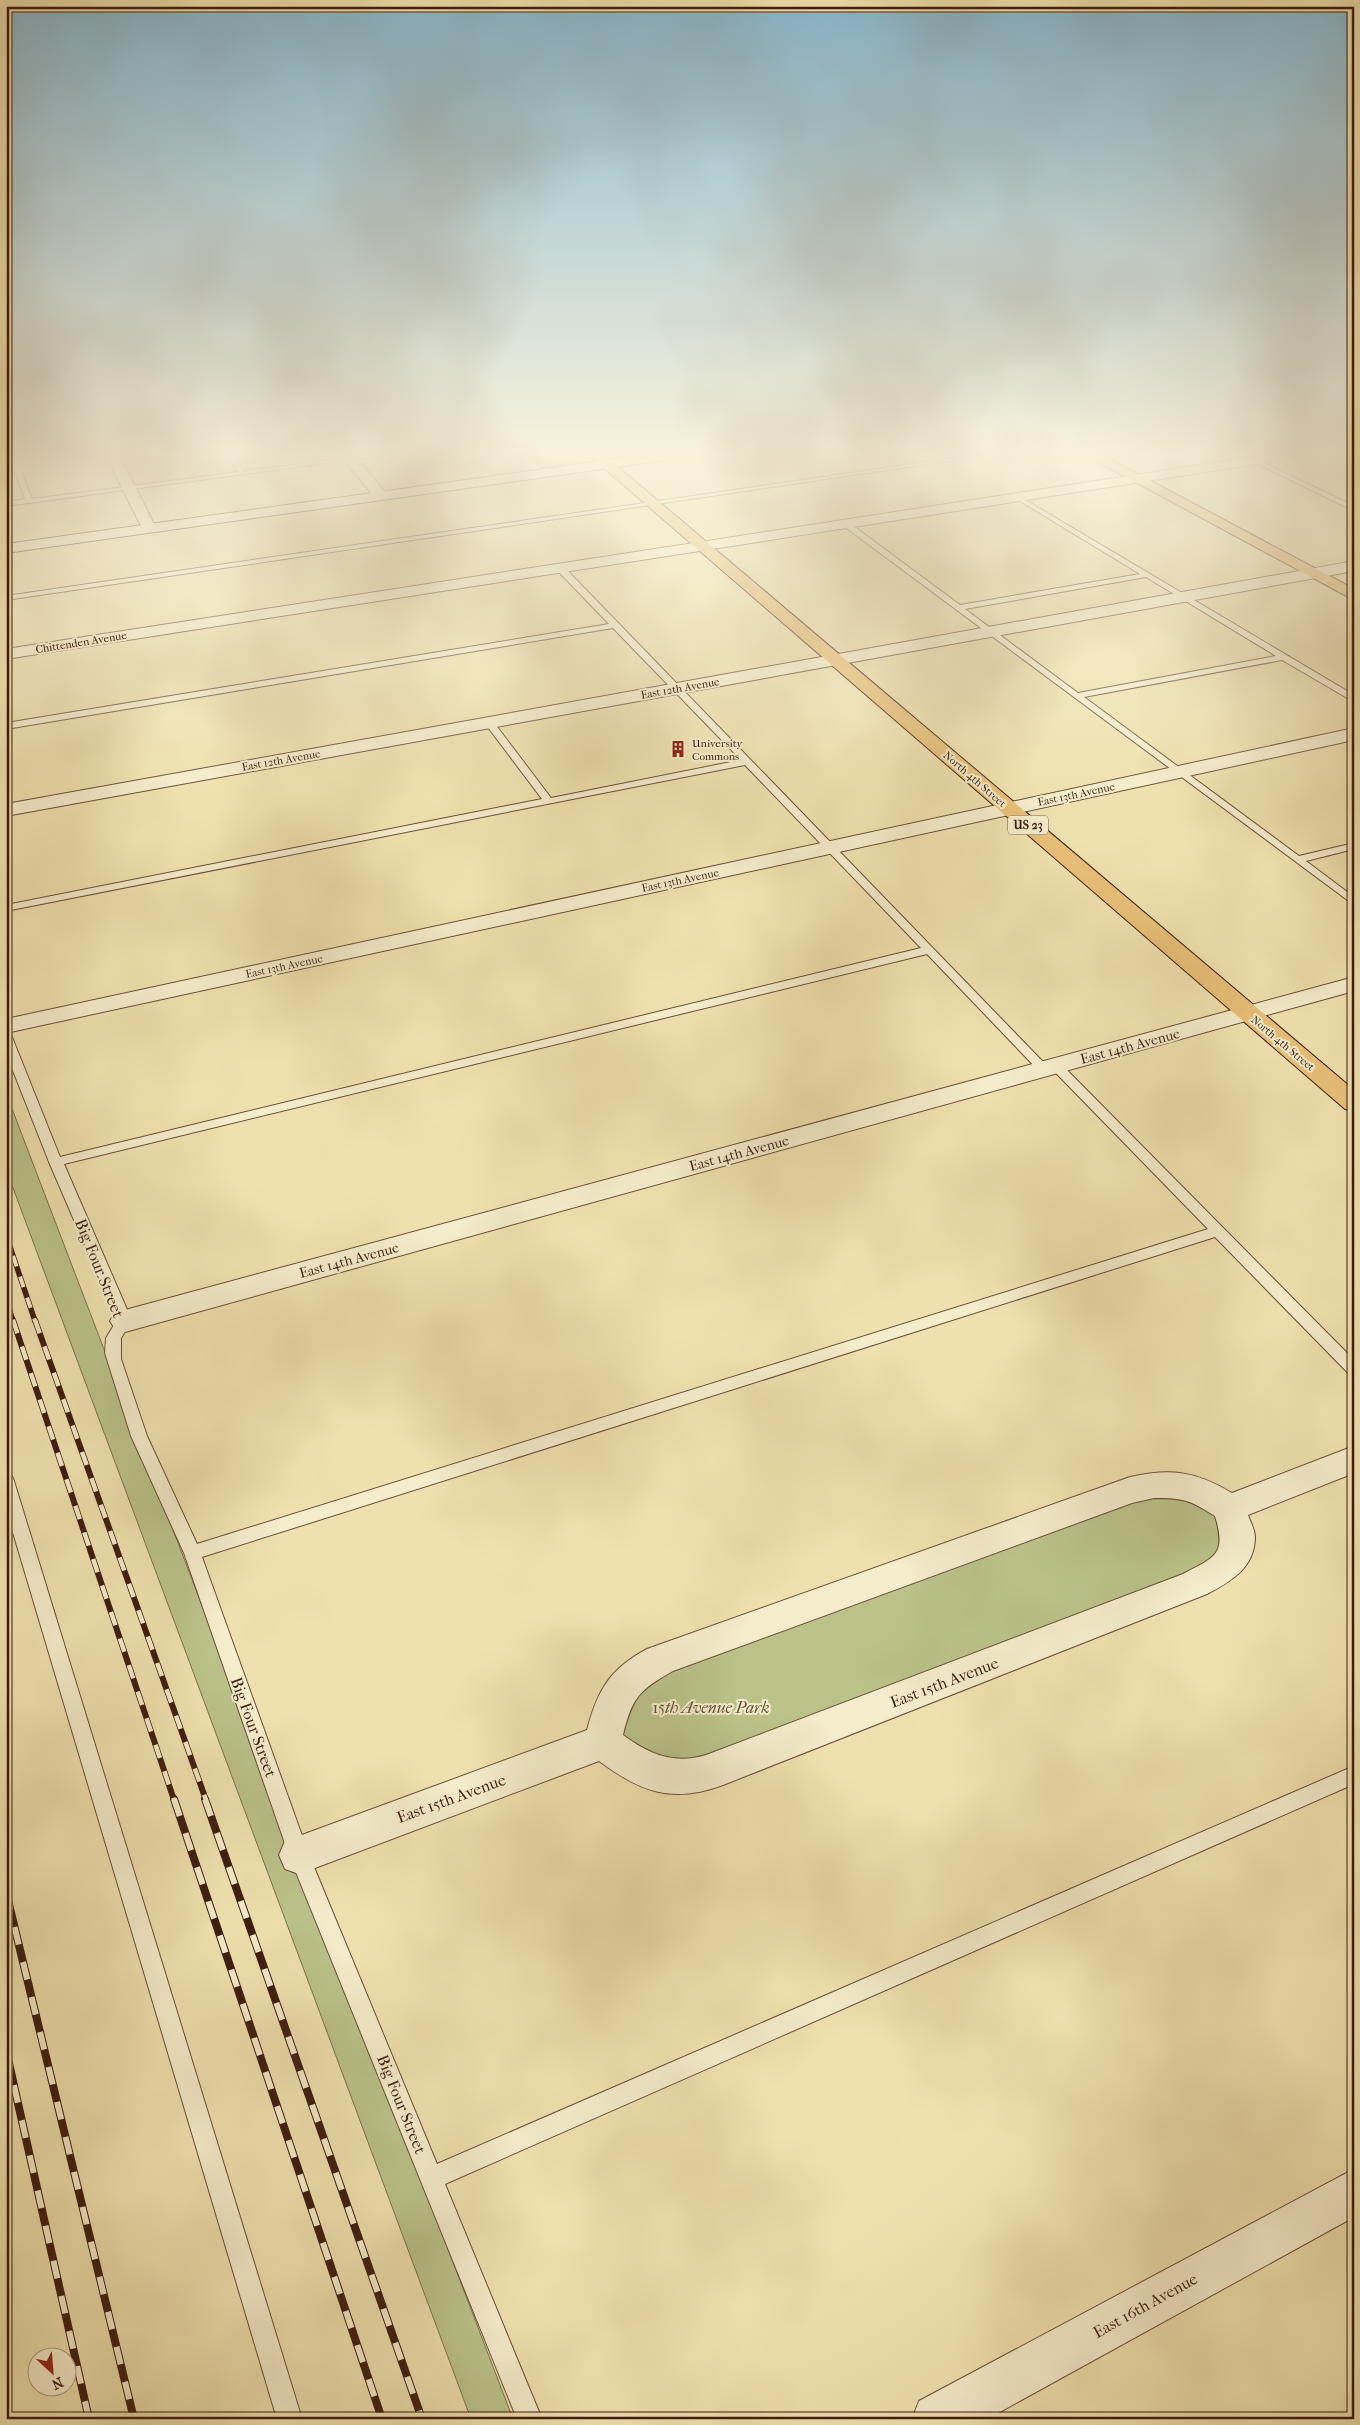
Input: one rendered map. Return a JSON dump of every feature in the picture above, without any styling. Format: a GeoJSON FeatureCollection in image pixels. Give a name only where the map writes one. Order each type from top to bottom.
{"type":"FeatureCollection","features":[{"type":"Feature","properties":{"kind":"main road","name":"North 4th Street"},"geometry":{"type":"LineString","coordinates":[[730,569],[1354,1103]]}},
{"type":"Feature","properties":{"kind":"main road"},"geometry":{"type":"LineString","coordinates":[[1306,569],[1354,595]]}},
{"type":"Feature","properties":{"kind":"street","name":"Chittenden Avenue"},"geometry":{"type":"LineString","coordinates":[[6,654],[552,569]]}},
{"type":"Feature","properties":{"kind":"street","name":"East 12th Avenue"},"geometry":{"type":"LineString","coordinates":[[6,810],[1335,569]]}},
{"type":"Feature","properties":{"kind":"street","name":"East 13th Avenue"},"geometry":{"type":"LineString","coordinates":[[6,1026],[1354,734]]}},
{"type":"Feature","properties":{"kind":"street","name":"East 14th Avenue"},"geometry":{"type":"LineString","coordinates":[[125,1321],[1354,984]]}},
{"type":"Feature","properties":{"kind":"street"},"geometry":{"type":"LineString","coordinates":[[602,1742],[614,1699],[627,1680],[660,1660],[1130,1490],[1154,1485],[1178,1485],[1200,1490],[1229,1508],[1354,1459]]}},
{"type":"Feature","properties":{"kind":"street","name":"East 15th Avenue"},"geometry":{"type":"LineString","coordinates":[[299,1855],[602,1742],[629,1762],[662,1776],[690,1777],[723,1767],[1195,1584],[1220,1571],[1233,1558],[1238,1537],[1229,1508]]}},
{"type":"Feature","properties":{"kind":"street","name":"East 16th Avenue"},"geometry":{"type":"LineString","coordinates":[[937,2419],[1354,2192]]}},
{"type":"Feature","properties":{"kind":"lane"},"geometry":{"type":"LineString","coordinates":[[6,598],[204,569]]}},
{"type":"Feature","properties":{"kind":"lane"},"geometry":{"type":"LineString","coordinates":[[561,569],[929,950],[1218,1231],[1354,1370]]}},
{"type":"Feature","properties":{"kind":"lane"},"geometry":{"type":"LineString","coordinates":[[906,569],[1354,902]]}},
{"type":"Feature","properties":{"kind":"lane"},"geometry":{"type":"LineString","coordinates":[[1136,569],[1354,699]]}},
{"type":"Feature","properties":{"kind":"lane"},"geometry":{"type":"LineString","coordinates":[[958,608],[1146,575]]}},
{"type":"Feature","properties":{"kind":"lane"},"geometry":{"type":"LineString","coordinates":[[6,726],[615,625]]}},
{"type":"Feature","properties":{"kind":"lane"},"geometry":{"type":"LineString","coordinates":[[1077,696],[1283,657]]}},
{"type":"Feature","properties":{"kind":"lane"},"geometry":{"type":"LineString","coordinates":[[489,722],[548,802]]}},
{"type":"Feature","properties":{"kind":"lane"},"geometry":{"type":"LineString","coordinates":[[6,908],[747,762]]}},
{"type":"Feature","properties":{"kind":"lane"},"geometry":{"type":"LineString","coordinates":[[1297,860],[1354,846]]}},
{"type":"Feature","properties":{"kind":"lane"},"geometry":{"type":"LineString","coordinates":[[56,1162],[929,950]]}},
{"type":"Feature","properties":{"kind":"lane","name":"Big Four Street"},"geometry":{"type":"LineString","coordinates":[[6,1037],[56,1162],[125,1321],[113,1336],[111,1346],[113,1359],[139,1436],[192,1553],[299,1855],[530,2419]]}},
{"type":"Feature","properties":{"kind":"lane"},"geometry":{"type":"LineString","coordinates":[[192,1553],[1218,1231]]}},
{"type":"Feature","properties":{"kind":"lane"},"geometry":{"type":"LineString","coordinates":[[6,1481],[290,2419]]}},
{"type":"Feature","properties":{"kind":"lane"},"geometry":{"type":"LineString","coordinates":[[432,2178],[1354,1775]]}},
{"type":"Feature","properties":{"kind":"green space"},"geometry":{"type":"Polygon","coordinates":[[[6,1093],[513,2419],[471,2419],[6,1169],[6,1093]]]}},
{"type":"Feature","properties":{"kind":"green space","name":"15th Avenue Park"},"geometry":{"type":"Polygon","coordinates":[[[1130,1490],[1229,1508],[1233,1558],[723,1767],[629,1762],[614,1699],[627,1680],[1130,1490]]]}},
{"type":"Feature","properties":{"kind":"railway"},"geometry":{"type":"LineString","coordinates":[[6,1235],[35,1321]]}},
{"type":"Feature","properties":{"kind":"railway"},"geometry":{"type":"LineString","coordinates":[[6,1299],[13,1321]]}},
{"type":"Feature","properties":{"kind":"railway"},"geometry":{"type":"LineString","coordinates":[[13,1320],[174,1800]]}},
{"type":"Feature","properties":{"kind":"railway"},"geometry":{"type":"LineString","coordinates":[[35,1320],[206,1800]]}},
{"type":"Feature","properties":{"kind":"railway"},"geometry":{"type":"LineString","coordinates":[[174,1799],[382,2419]]}},
{"type":"Feature","properties":{"kind":"railway"},"geometry":{"type":"LineString","coordinates":[[205,1799],[422,2419]]}},
{"type":"Feature","properties":{"kind":"railway"},"geometry":{"type":"LineString","coordinates":[[6,1892],[134,2419]]}},
{"type":"Feature","properties":{"kind":"railway"},"geometry":{"type":"LineString","coordinates":[[6,2050],[89,2419]]}},
{"type":"Feature","properties":{"kind":"place","name":"University Commons"},"geometry":{"type":"Point","coordinates":[678,749]}}]}
